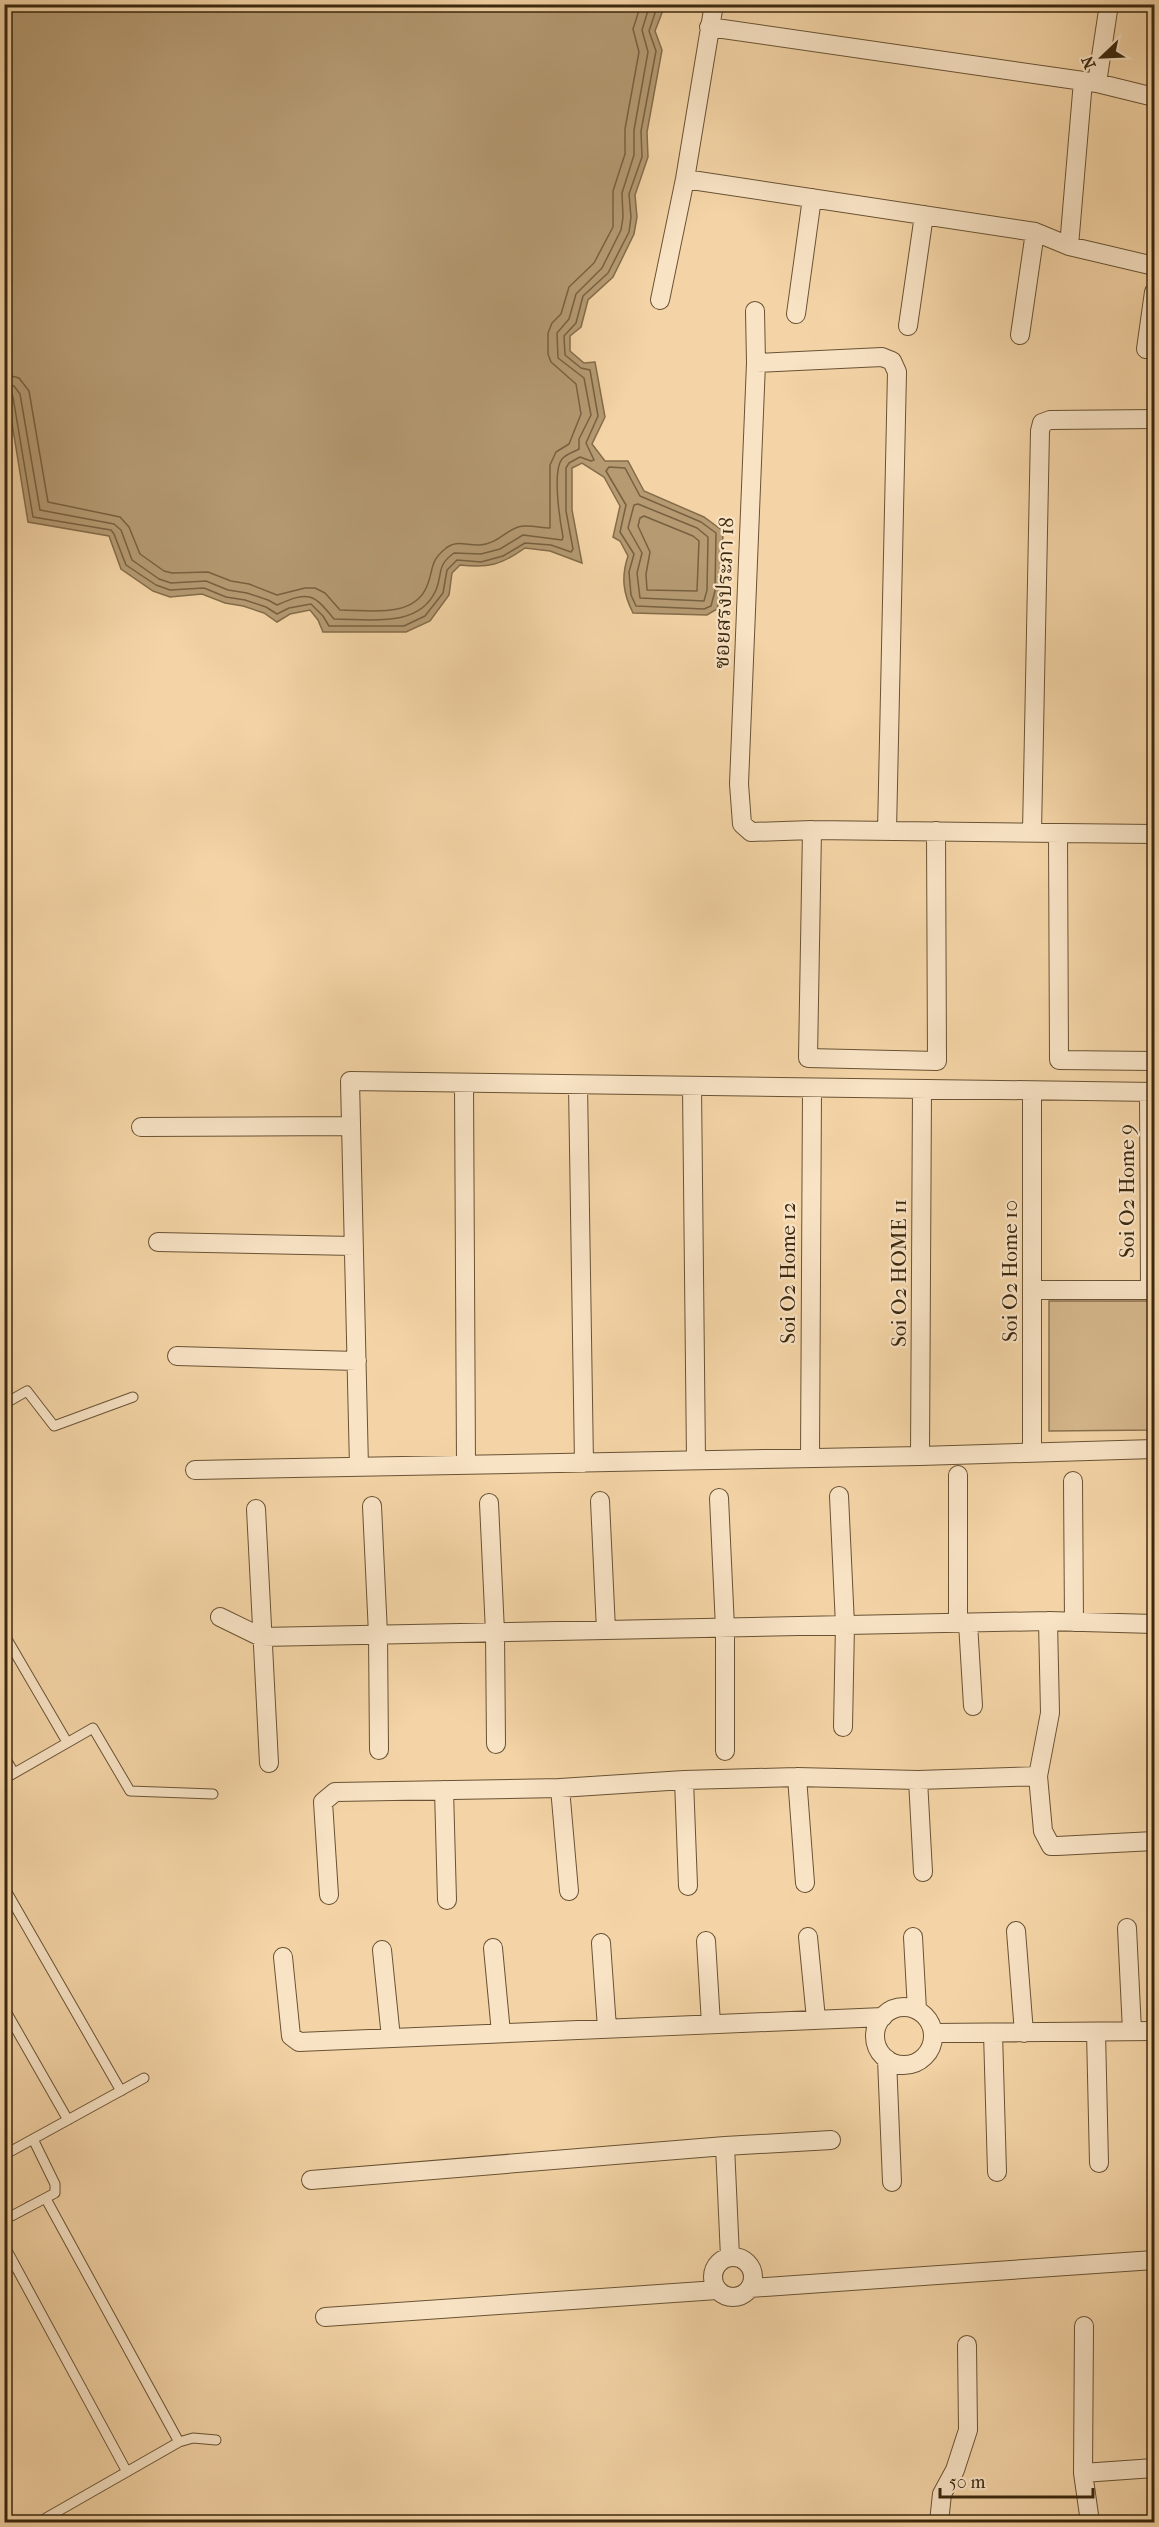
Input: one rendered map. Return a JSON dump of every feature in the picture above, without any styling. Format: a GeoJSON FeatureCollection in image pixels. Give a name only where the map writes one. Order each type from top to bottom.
{"type":"FeatureCollection","features":[{"type":"Feature","properties":{"kind":"street"},"geometry":{"type":"LineString","coordinates":[[660,300],[686,179],[714,4]]}},
{"type":"Feature","properties":{"kind":"street"},"geometry":{"type":"LineString","coordinates":[[1069,246],[1090,82],[1109,4]]}},
{"type":"Feature","properties":{"kind":"street"},"geometry":{"type":"LineString","coordinates":[[709,27],[1090,82],[1155,97]]}},
{"type":"Feature","properties":{"kind":"street"},"geometry":{"type":"LineString","coordinates":[[686,179],[1035,232],[1069,246],[1155,266]]}},
{"type":"Feature","properties":{"kind":"street"},"geometry":{"type":"LineString","coordinates":[[796,314],[812,198]]}},
{"type":"Feature","properties":{"kind":"street"},"geometry":{"type":"LineString","coordinates":[[908,326],[924,215]]}},
{"type":"Feature","properties":{"kind":"street"},"geometry":{"type":"LineString","coordinates":[[1020,335],[1035,232]]}},
{"type":"Feature","properties":{"kind":"street"},"geometry":{"type":"LineString","coordinates":[[1146,349],[1155,292]]}},
{"type":"Feature","properties":{"kind":"street","name":"ซอยสรงประภา 18"},"geometry":{"type":"LineString","coordinates":[[755,311],[756,363],[739,809],[742,824],[751,832],[812,830]]}},
{"type":"Feature","properties":{"kind":"street"},"geometry":{"type":"LineString","coordinates":[[756,363],[882,357],[892,361],[897,372],[888,831]]}},
{"type":"Feature","properties":{"kind":"street"},"geometry":{"type":"LineString","coordinates":[[1032,832],[1040,431],[1042,423],[1050,420],[1155,419]]}},
{"type":"Feature","properties":{"kind":"street"},"geometry":{"type":"LineString","coordinates":[[936,831],[937,1061],[808,1058],[812,830],[888,831],[936,831],[1058,832],[1155,834]]}},
{"type":"Feature","properties":{"kind":"street"},"geometry":{"type":"LineString","coordinates":[[1058,832],[1059,1060],[1155,1061]]}},
{"type":"Feature","properties":{"kind":"street"},"geometry":{"type":"LineString","coordinates":[[359,1467],[350,1081],[1152,1092]]}},
{"type":"Feature","properties":{"kind":"street"},"geometry":{"type":"LineString","coordinates":[[464,1083],[466,1465]]}},
{"type":"Feature","properties":{"kind":"street"},"geometry":{"type":"LineString","coordinates":[[578,1085],[584,1462]]}},
{"type":"Feature","properties":{"kind":"street"},"geometry":{"type":"LineString","coordinates":[[692,1087],[696,1460]]}},
{"type":"Feature","properties":{"kind":"street","name":"Soi O2 Home 12"},"geometry":{"type":"LineString","coordinates":[[810,1458],[812,1089]]}},
{"type":"Feature","properties":{"kind":"street","name":"Soi O2 HOME 11"},"geometry":{"type":"LineString","coordinates":[[920,1456],[922,1090]]}},
{"type":"Feature","properties":{"kind":"street","name":"Soi O2 Home 10"},"geometry":{"type":"LineString","coordinates":[[1032,1091],[1032,1452]]}},
{"type":"Feature","properties":{"kind":"street","name":"Soi O2 Home 9"},"geometry":{"type":"LineString","coordinates":[[1152,1092],[1152,1290]]}},
{"type":"Feature","properties":{"kind":"street"},"geometry":{"type":"LineString","coordinates":[[141,1127],[351,1126]]}},
{"type":"Feature","properties":{"kind":"street"},"geometry":{"type":"LineString","coordinates":[[158,1242],[354,1246]]}},
{"type":"Feature","properties":{"kind":"street"},"geometry":{"type":"LineString","coordinates":[[1033,1290],[1152,1290]]}},
{"type":"Feature","properties":{"kind":"street"},"geometry":{"type":"LineString","coordinates":[[177,1356],[357,1361]]}},
{"type":"Feature","properties":{"kind":"street"},"geometry":{"type":"LineString","coordinates":[[195,1470],[920,1456],[1155,1449]]}},
{"type":"Feature","properties":{"kind":"street"},"geometry":{"type":"LineString","coordinates":[[958,1475],[963,1623],[973,1706]]}},
{"type":"Feature","properties":{"kind":"street"},"geometry":{"type":"LineString","coordinates":[[1073,1481],[1074,1622]]}},
{"type":"Feature","properties":{"kind":"street"},"geometry":{"type":"LineString","coordinates":[[839,1496],[845,1625],[843,1727]]}},
{"type":"Feature","properties":{"kind":"street"},"geometry":{"type":"LineString","coordinates":[[719,1498],[725,1628],[725,1750]]}},
{"type":"Feature","properties":{"kind":"street"},"geometry":{"type":"LineString","coordinates":[[600,1501],[606,1630]]}},
{"type":"Feature","properties":{"kind":"street"},"geometry":{"type":"LineString","coordinates":[[489,1503],[495,1632],[496,1744]]}},
{"type":"Feature","properties":{"kind":"street"},"geometry":{"type":"LineString","coordinates":[[372,1506],[378,1634],[379,1750]]}},
{"type":"Feature","properties":{"kind":"street"},"geometry":{"type":"LineString","coordinates":[[256,1509],[269,1763]]}},
{"type":"Feature","properties":{"kind":"street"},"geometry":{"type":"LineString","coordinates":[[220,1617],[261,1636],[1048,1621],[1155,1624]]}},
{"type":"Feature","properties":{"kind":"street"},"geometry":{"type":"LineString","coordinates":[[1048,1621],[1050,1713],[1038,1776],[1043,1831],[1051,1846],[1155,1841]]}},
{"type":"Feature","properties":{"kind":"street"},"geometry":{"type":"LineString","coordinates":[[329,1895],[324,1802],[335,1792],[560,1788],[684,1780],[797,1777],[918,1780],[1038,1776]]}},
{"type":"Feature","properties":{"kind":"street"},"geometry":{"type":"LineString","coordinates":[[797,1777],[805,1883]]}},
{"type":"Feature","properties":{"kind":"street"},"geometry":{"type":"LineString","coordinates":[[684,1780],[688,1886]]}},
{"type":"Feature","properties":{"kind":"street"},"geometry":{"type":"LineString","coordinates":[[918,1780],[923,1872]]}},
{"type":"Feature","properties":{"kind":"street"},"geometry":{"type":"LineString","coordinates":[[560,1788],[569,1891]]}},
{"type":"Feature","properties":{"kind":"street"},"geometry":{"type":"LineString","coordinates":[[444,1790],[447,1900]]}},
{"type":"Feature","properties":{"kind":"street"},"geometry":{"type":"LineString","coordinates":[[1127,1928],[1132,2031]]}},
{"type":"Feature","properties":{"kind":"street"},"geometry":{"type":"LineString","coordinates":[[1016,1931],[1024,2033]]}},
{"type":"Feature","properties":{"kind":"street"},"geometry":{"type":"LineString","coordinates":[[808,1937],[816,2019]]}},
{"type":"Feature","properties":{"kind":"street"},"geometry":{"type":"LineString","coordinates":[[913,1937],[917,2010]]}},
{"type":"Feature","properties":{"kind":"street"},"geometry":{"type":"LineString","coordinates":[[706,1941],[711,2024]]}},
{"type":"Feature","properties":{"kind":"street"},"geometry":{"type":"LineString","coordinates":[[601,1943],[607,2028]]}},
{"type":"Feature","properties":{"kind":"street"},"geometry":{"type":"LineString","coordinates":[[493,1948],[501,2033]]}},
{"type":"Feature","properties":{"kind":"street"},"geometry":{"type":"LineString","coordinates":[[382,1950],[391,2038]]}},
{"type":"Feature","properties":{"kind":"street"},"geometry":{"type":"LineString","coordinates":[[283,1957],[291,2036],[299,2042],[883,2017],[899,2007],[917,2010],[925,2016],[933,2033],[933,2043],[922,2059],[905,2065],[887,2059]]}},
{"type":"Feature","properties":{"kind":"street"},"geometry":{"type":"LineString","coordinates":[[883,2017],[875,2034],[876,2043],[887,2059],[892,2182]]}},
{"type":"Feature","properties":{"kind":"street"},"geometry":{"type":"LineString","coordinates":[[933,2033],[1155,2031]]}},
{"type":"Feature","properties":{"kind":"street"},"geometry":{"type":"LineString","coordinates":[[1096,2032],[1099,2163]]}},
{"type":"Feature","properties":{"kind":"street"},"geometry":{"type":"LineString","coordinates":[[993,2033],[997,2172]]}},
{"type":"Feature","properties":{"kind":"street"},"geometry":{"type":"LineString","coordinates":[[311,2180],[725,2146],[831,2140]]}},
{"type":"Feature","properties":{"kind":"street"},"geometry":{"type":"LineString","coordinates":[[725,2146],[730,2257]]}},
{"type":"Feature","properties":{"kind":"street"},"geometry":{"type":"LineString","coordinates":[[730,2257],[745,2261],[750,2266],[753,2281],[750,2288],[740,2296],[728,2297],[717,2290],[713,2282],[716,2265],[730,2257]]}},
{"type":"Feature","properties":{"kind":"street"},"geometry":{"type":"LineString","coordinates":[[750,2288],[1155,2260]]}},
{"type":"Feature","properties":{"kind":"street"},"geometry":{"type":"LineString","coordinates":[[325,2316],[717,2290]]}},
{"type":"Feature","properties":{"kind":"street"},"geometry":{"type":"LineString","coordinates":[[1084,2326],[1083,2473],[1090,2523]]}},
{"type":"Feature","properties":{"kind":"street"},"geometry":{"type":"LineString","coordinates":[[939,2523],[942,2494],[955,2470],[968,2430],[967,2345]]}},
{"type":"Feature","properties":{"kind":"street"},"geometry":{"type":"LineString","coordinates":[[1083,2473],[1155,2468]]}},
{"type":"Feature","properties":{"kind":"lane"},"geometry":{"type":"LineString","coordinates":[[4,1390],[7,1402],[27,1390],[54,1426],[133,1396]]}},
{"type":"Feature","properties":{"kind":"lane"},"geometry":{"type":"LineString","coordinates":[[4,1634],[67,1742]]}},
{"type":"Feature","properties":{"kind":"lane"},"geometry":{"type":"LineString","coordinates":[[4,1779],[93,1728],[130,1791],[213,1794]]}},
{"type":"Feature","properties":{"kind":"lane"},"geometry":{"type":"LineString","coordinates":[[4,1756],[14,1773]]}},
{"type":"Feature","properties":{"kind":"lane"},"geometry":{"type":"LineString","coordinates":[[4,1887],[121,2091]]}},
{"type":"Feature","properties":{"kind":"lane"},"geometry":{"type":"LineString","coordinates":[[4,2008],[68,2120]]}},
{"type":"Feature","properties":{"kind":"lane"},"geometry":{"type":"LineString","coordinates":[[4,2155],[144,2078]]}},
{"type":"Feature","properties":{"kind":"lane"},"geometry":{"type":"LineString","coordinates":[[4,2220],[55,2193],[55,2184],[33,2139]]}},
{"type":"Feature","properties":{"kind":"lane"},"geometry":{"type":"LineString","coordinates":[[46,2199],[179,2442]]}},
{"type":"Feature","properties":{"kind":"lane"},"geometry":{"type":"LineString","coordinates":[[4,2245],[127,2472]]}},
{"type":"Feature","properties":{"kind":"lane"},"geometry":{"type":"LineString","coordinates":[[39,2523],[179,2442],[193,2438],[216,2440]]}},
{"type":"Feature","properties":{"kind":"shaded area"},"geometry":{"type":"Polygon","coordinates":[[[1049,1301],[1154,1301],[1154,1430],[1049,1431],[1049,1301]]]}},
{"type":"Feature","properties":{"kind":"water"},"geometry":{"type":"Polygon","coordinates":[[[4,5],[665,5],[655,31],[662,50],[647,132],[648,157],[635,195],[637,217],[634,234],[613,277],[588,300],[581,327],[570,336],[570,351],[584,363],[595,362],[605,417],[592,444],[605,461],[628,461],[644,491],[704,517],[723,531],[721,592],[717,609],[707,615],[633,613],[624,585],[624,571],[628,556],[620,541],[613,537],[620,506],[604,477],[582,463],[572,468],[572,510],[582,563],[550,551],[525,548],[502,562],[479,566],[460,565],[452,573],[449,595],[430,621],[406,632],[323,632],[318,620],[310,610],[290,614],[277,622],[264,613],[225,603],[202,594],[170,597],[153,591],[121,569],[109,536],[28,522],[5,380],[4,5]]]}}]}
